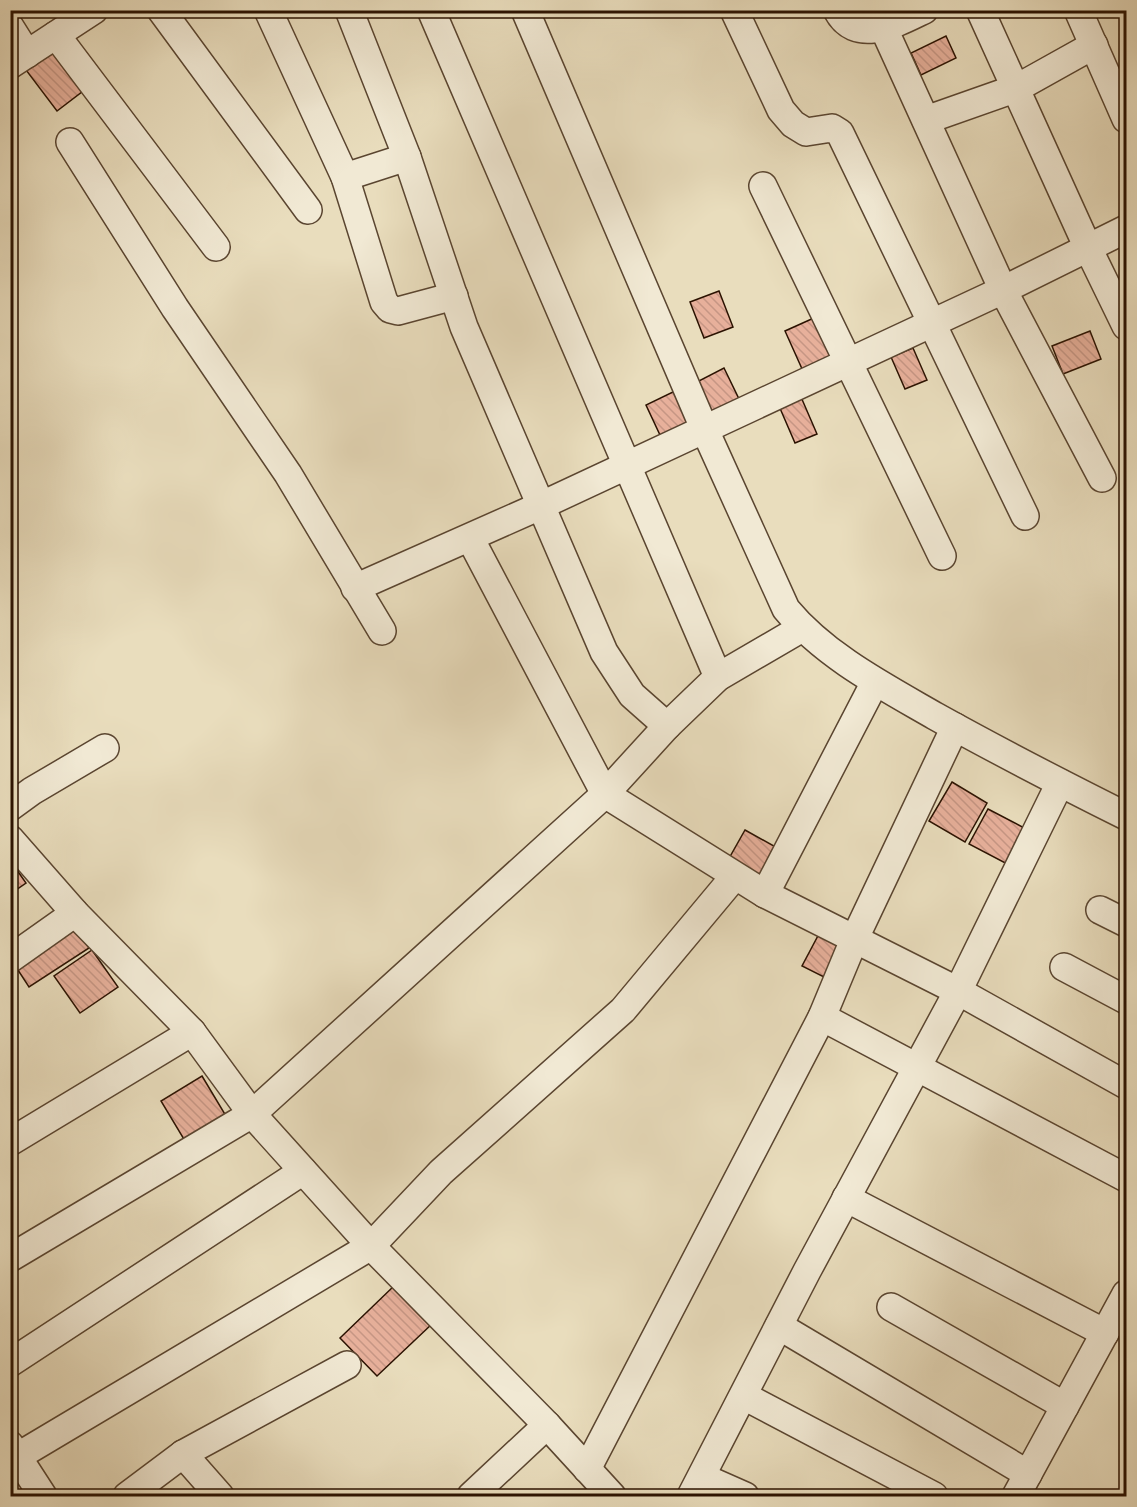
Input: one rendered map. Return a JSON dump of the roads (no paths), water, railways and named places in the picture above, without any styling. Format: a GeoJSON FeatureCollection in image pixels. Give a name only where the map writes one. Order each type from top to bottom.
{"type":"FeatureCollection","features":[{"type":"Feature","properties":{"kind":"street"},"geometry":{"type":"LineString","coordinates":[[10,27],[19,59],[94,10]]}},
{"type":"Feature","properties":{"kind":"street"},"geometry":{"type":"LineString","coordinates":[[161,10],[308,210]]}},
{"type":"Feature","properties":{"kind":"street"},"geometry":{"type":"LineString","coordinates":[[268,10],[345,177],[384,302],[390,309],[398,311],[454,296]]}},
{"type":"Feature","properties":{"kind":"street"},"geometry":{"type":"LineString","coordinates":[[349,10],[407,157],[465,327],[604,652],[632,695],[667,726]]}},
{"type":"Feature","properties":{"kind":"street"},"geometry":{"type":"LineString","coordinates":[[431,10],[718,677]]}},
{"type":"Feature","properties":{"kind":"street"},"geometry":{"type":"LineString","coordinates":[[525,10],[704,428],[786,609],[802,628],[875,682],[1059,783],[1126,816]]}},
{"type":"Feature","properties":{"kind":"street"},"geometry":{"type":"LineString","coordinates":[[734,10],[782,110],[793,124],[806,132],[832,128],[840,133],[1024,516]]}},
{"type":"Feature","properties":{"kind":"street"},"geometry":{"type":"LineString","coordinates":[[837,10],[849,26],[867,30],[884,29],[920,11]]}},
{"type":"Feature","properties":{"kind":"street"},"geometry":{"type":"LineString","coordinates":[[980,10],[1126,326]]}},
{"type":"Feature","properties":{"kind":"street"},"geometry":{"type":"LineString","coordinates":[[1078,10],[1124,108]]}},
{"type":"Feature","properties":{"kind":"street"},"geometry":{"type":"LineString","coordinates":[[884,29],[1003,290],[1102,477]]}},
{"type":"Feature","properties":{"kind":"street"},"geometry":{"type":"LineString","coordinates":[[56,35],[216,248]]}},
{"type":"Feature","properties":{"kind":"street"},"geometry":{"type":"LineString","coordinates":[[926,120],[1017,88],[1094,45]]}},
{"type":"Feature","properties":{"kind":"street"},"geometry":{"type":"LineString","coordinates":[[70,142],[175,308],[288,474],[382,631]]}},
{"type":"Feature","properties":{"kind":"street"},"geometry":{"type":"LineString","coordinates":[[345,177],[407,157]]}},
{"type":"Feature","properties":{"kind":"street"},"geometry":{"type":"LineString","coordinates":[[763,186],[850,361],[942,556]]}},
{"type":"Feature","properties":{"kind":"street"},"geometry":{"type":"LineString","coordinates":[[355,588],[540,506],[625,464],[1003,290],[1126,230]]}},
{"type":"Feature","properties":{"kind":"street"},"geometry":{"type":"LineString","coordinates":[[470,538],[605,794],[734,877],[958,991],[1126,1085]]}},
{"type":"Feature","properties":{"kind":"street"},"geometry":{"type":"LineString","coordinates":[[10,1258],[252,1114],[605,794],[667,726],[718,677],[802,628]]}},
{"type":"Feature","properties":{"kind":"street"},"geometry":{"type":"LineString","coordinates":[[765,894],[875,682]]}},
{"type":"Feature","properties":{"kind":"street"},"geometry":{"type":"LineString","coordinates":[[12,844],[75,913],[192,1032],[252,1114],[370,1246],[547,1425],[594,1486],[822,1017],[854,940],[955,727]]}},
{"type":"Feature","properties":{"kind":"street"},"geometry":{"type":"LineString","coordinates":[[10,807],[32,791],[105,748]]}},
{"type":"Feature","properties":{"kind":"street"},"geometry":{"type":"LineString","coordinates":[[745,1497],[696,1487],[846,1198],[958,991],[1059,783]]}},
{"type":"Feature","properties":{"kind":"street"},"geometry":{"type":"LineString","coordinates":[[44,1497],[13,1454],[370,1246],[441,1172],[623,1010],[734,877]]}},
{"type":"Feature","properties":{"kind":"street"},"geometry":{"type":"LineString","coordinates":[[1100,910],[1126,923]]}},
{"type":"Feature","properties":{"kind":"street"},"geometry":{"type":"LineString","coordinates":[[10,959],[75,913]]}},
{"type":"Feature","properties":{"kind":"street"},"geometry":{"type":"LineString","coordinates":[[1064,967],[1126,1000]]}},
{"type":"Feature","properties":{"kind":"street"},"geometry":{"type":"LineString","coordinates":[[822,1017],[1126,1178]]}},
{"type":"Feature","properties":{"kind":"street"},"geometry":{"type":"LineString","coordinates":[[10,1142],[192,1032]]}},
{"type":"Feature","properties":{"kind":"street"},"geometry":{"type":"LineString","coordinates":[[10,1362],[303,1171]]}},
{"type":"Feature","properties":{"kind":"street"},"geometry":{"type":"LineString","coordinates":[[846,1198],[1105,1333]]}},
{"type":"Feature","properties":{"kind":"street"},"geometry":{"type":"LineString","coordinates":[[779,1326],[1022,1485],[1126,1294]]}},
{"type":"Feature","properties":{"kind":"street"},"geometry":{"type":"LineString","coordinates":[[891,1307],[1065,1406]]}},
{"type":"Feature","properties":{"kind":"street"},"geometry":{"type":"LineString","coordinates":[[127,1497],[183,1454],[347,1365]]}},
{"type":"Feature","properties":{"kind":"street"},"geometry":{"type":"LineString","coordinates":[[744,1396],[934,1497]]}},
{"type":"Feature","properties":{"kind":"street"},"geometry":{"type":"LineString","coordinates":[[471,1497],[547,1425]]}},
{"type":"Feature","properties":{"kind":"street"},"geometry":{"type":"LineString","coordinates":[[183,1454],[220,1497]]}}]}
